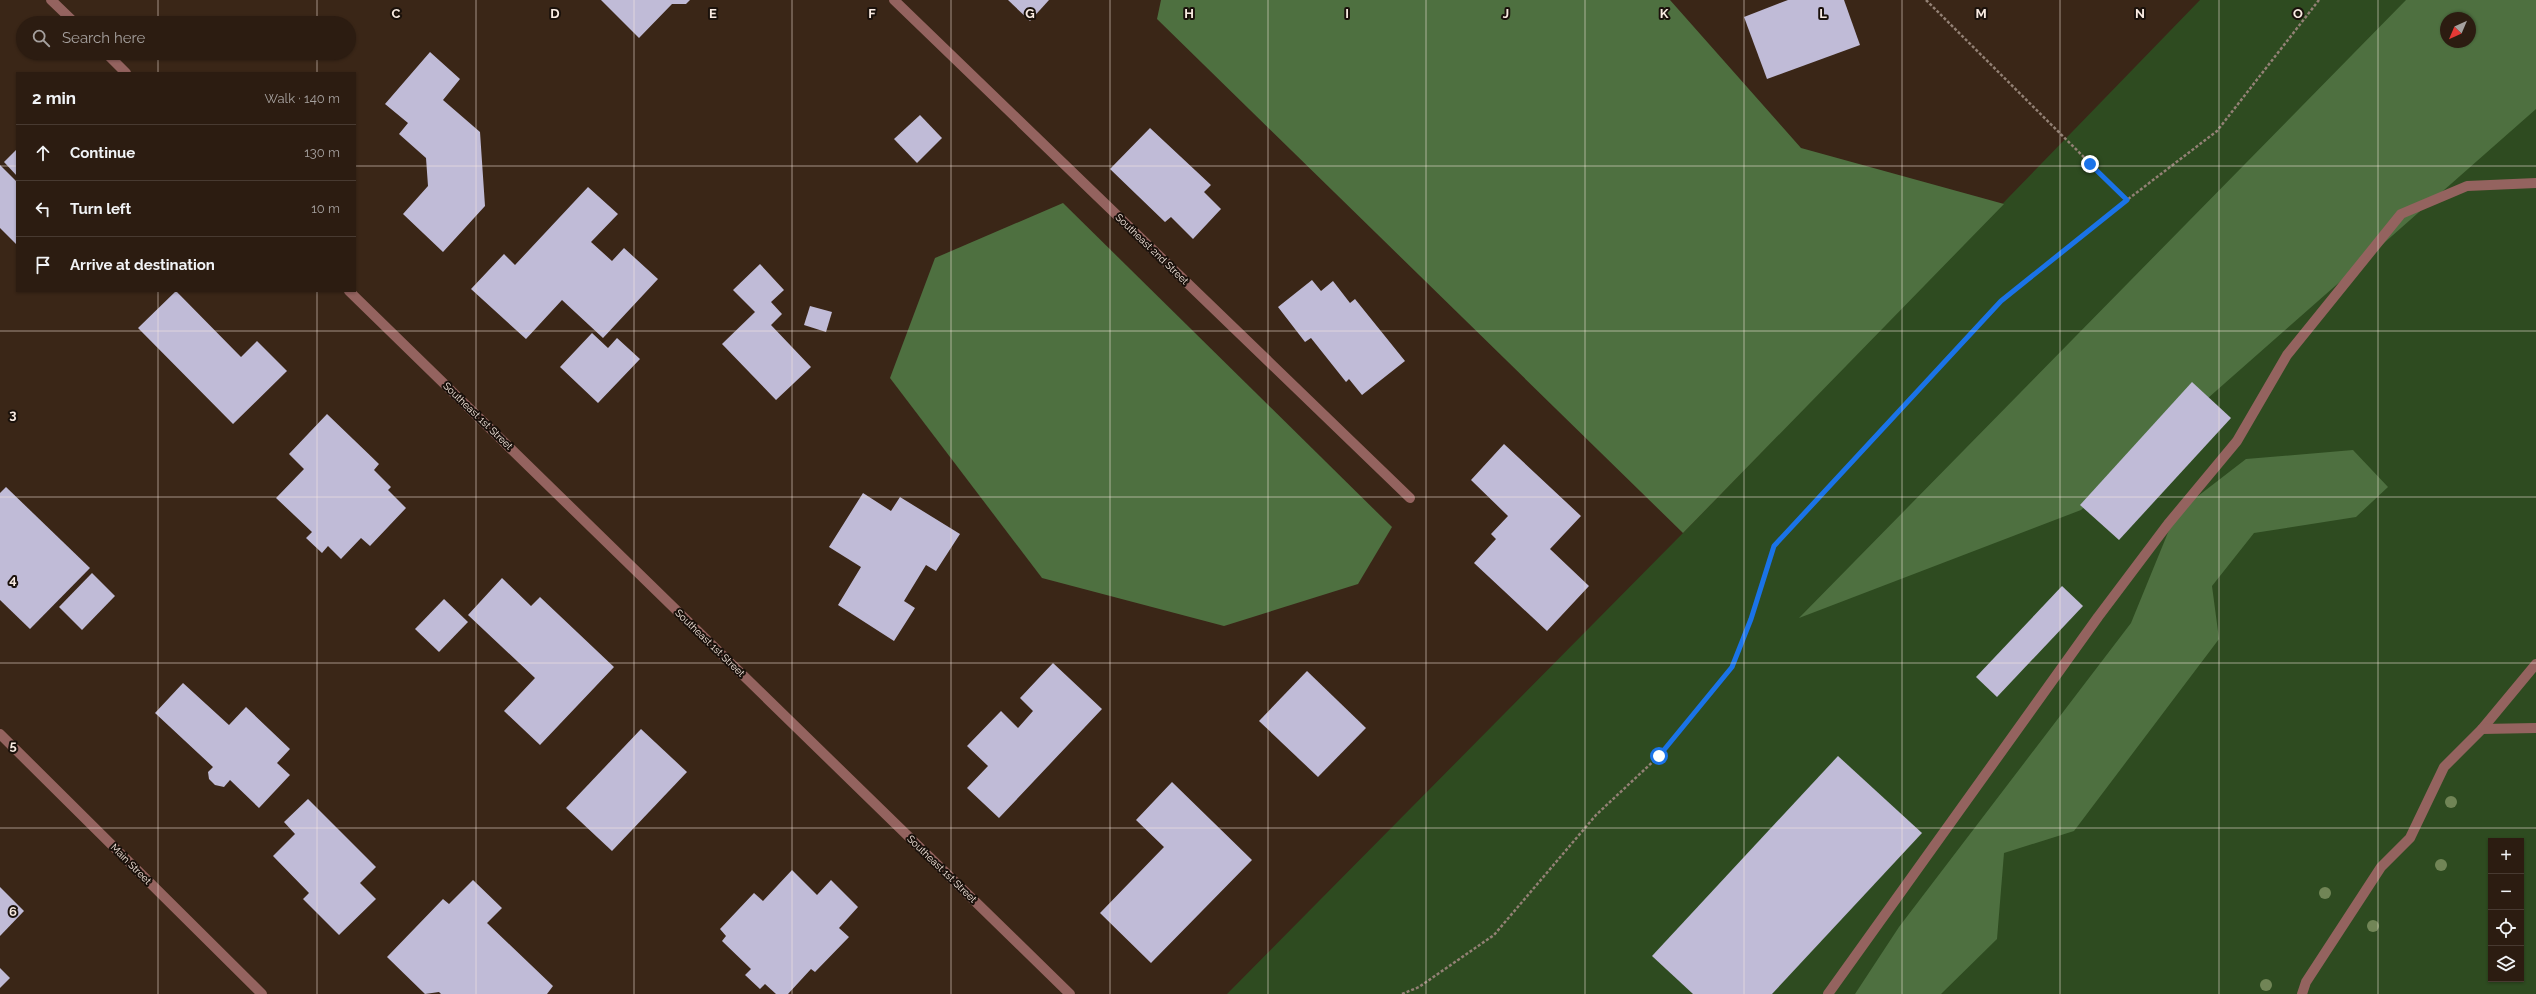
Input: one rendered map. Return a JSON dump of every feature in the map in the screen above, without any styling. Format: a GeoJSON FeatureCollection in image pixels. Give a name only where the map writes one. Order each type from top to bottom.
{"type":"FeatureCollection","features":[{"type":"Feature","properties":{"kind":"street"},"geometry":{"type":"LineString","coordinates":[[51,0],[68,16]]}},
{"type":"Feature","properties":{"kind":"street","name":"Southeast 2nd Street"},"geometry":{"type":"LineString","coordinates":[[894,0],[1410,498]]}},
{"type":"Feature","properties":{"kind":"street"},"geometry":{"type":"LineString","coordinates":[[113,60],[125,72]]}},
{"type":"Feature","properties":{"kind":"street"},"geometry":{"type":"LineString","coordinates":[[1828,994],[2098,617],[2168,524],[2237,441],[2287,355],[2401,214],[2467,186],[2536,183]]}},
{"type":"Feature","properties":{"kind":"street","name":"Southeast 1st Street"},"geometry":{"type":"LineString","coordinates":[[350,292],[1070,994]]}},
{"type":"Feature","properties":{"kind":"street"},"geometry":{"type":"LineString","coordinates":[[2302,994],[2306,982],[2381,867],[2410,838],[2444,767],[2482,729],[2536,664]]}},
{"type":"Feature","properties":{"kind":"street"},"geometry":{"type":"LineString","coordinates":[[2482,729],[2536,728]]}},
{"type":"Feature","properties":{"kind":"street","name":"Main Street"},"geometry":{"type":"LineString","coordinates":[[0,734],[262,994]]}},
{"type":"Feature","properties":{"kind":"path"},"geometry":{"type":"LineString","coordinates":[[1926,0],[2127,200]]}},
{"type":"Feature","properties":{"kind":"path"},"geometry":{"type":"LineString","coordinates":[[1402,994],[1419,988],[1494,935],[1596,815],[1659,756],[1732,667],[1751,619],[1774,546],[2001,301],[2127,200],[2217,131],[2319,0]]}},
{"type":"Feature","properties":{"kind":"green space"},"geometry":{"type":"Polygon","coordinates":[[[1161,0],[1670,0],[1801,148],[2004,204],[1683,533],[1157,19],[1161,0]]]}},
{"type":"Feature","properties":{"kind":"green space"},"geometry":{"type":"Polygon","coordinates":[[[2200,0],[2536,0],[2536,994],[1227,994],[1683,533],[2200,0]]]}},
{"type":"Feature","properties":{"kind":"green space"},"geometry":{"type":"Polygon","coordinates":[[[2406,0],[2536,0],[2536,109],[2081,510],[1799,618],[2406,0]]]}},
{"type":"Feature","properties":{"kind":"green space"},"geometry":{"type":"Polygon","coordinates":[[[1063,203],[1392,527],[1358,584],[1224,626],[1042,578],[890,378],[935,258],[1063,203]]]}},
{"type":"Feature","properties":{"kind":"green space"},"geometry":{"type":"Polygon","coordinates":[[[2353,450],[2388,487],[2356,517],[2254,533],[2212,586],[2219,639],[2074,831],[2004,853],[1997,939],[1941,994],[1855,994],[1899,927],[2131,623],[2176,513],[2246,459],[2353,450]]]}},
{"type":"Feature","properties":{"kind":"building"},"geometry":{"type":"Polygon","coordinates":[[[601,0],[690,0],[686,4],[672,4],[639,38],[601,0]]]}},
{"type":"Feature","properties":{"kind":"building"},"geometry":{"type":"Polygon","coordinates":[[[1008,0],[1049,0],[1030,21],[1008,0]]]}},
{"type":"Feature","properties":{"kind":"building"},"geometry":{"type":"Polygon","coordinates":[[[1788,0],[1844,0],[1860,45],[1767,79],[1744,17],[1788,0]]]}},
{"type":"Feature","properties":{"kind":"building"},"geometry":{"type":"Polygon","coordinates":[[[430,52],[460,79],[443,100],[480,132],[485,206],[443,252],[403,214],[428,186],[426,158],[399,134],[408,123],[385,104],[430,52]]]}},
{"type":"Feature","properties":{"kind":"building"},"geometry":{"type":"Polygon","coordinates":[[[920,115],[942,138],[917,163],[894,139],[920,115]]]}},
{"type":"Feature","properties":{"kind":"building"},"geometry":{"type":"Polygon","coordinates":[[[1150,128],[1211,185],[1204,192],[1221,209],[1193,239],[1171,217],[1165,222],[1110,169],[1150,128]]]}},
{"type":"Feature","properties":{"kind":"building"},"geometry":{"type":"Polygon","coordinates":[[[16,150],[16,175],[4,162],[16,150]]]}},
{"type":"Feature","properties":{"kind":"building"},"geometry":{"type":"Polygon","coordinates":[[[0,165],[16,181],[16,244],[0,228],[0,165]]]}},
{"type":"Feature","properties":{"kind":"building"},"geometry":{"type":"Polygon","coordinates":[[[588,187],[618,214],[591,242],[612,261],[624,248],[658,279],[603,338],[562,300],[526,339],[471,289],[504,254],[515,265],[588,187]]]}},
{"type":"Feature","properties":{"kind":"building"},"geometry":{"type":"Polygon","coordinates":[[[760,264],[784,290],[771,302],[782,314],[771,325],[811,367],[776,400],[722,344],[755,312],[733,290],[760,264]]]}},
{"type":"Feature","properties":{"kind":"building"},"geometry":{"type":"Polygon","coordinates":[[[1312,280],[1321,291],[1333,281],[1350,303],[1355,299],[1405,361],[1362,395],[1349,379],[1346,382],[1311,338],[1305,342],[1278,307],[1312,280]]]}},
{"type":"Feature","properties":{"kind":"building"},"geometry":{"type":"Polygon","coordinates":[[[175,292],[177,292],[241,357],[257,341],[287,371],[233,424],[138,328],[175,292]]]}},
{"type":"Feature","properties":{"kind":"building"},"geometry":{"type":"Polygon","coordinates":[[[810,306],[832,312],[826,332],[804,325],[810,306]]]}},
{"type":"Feature","properties":{"kind":"building"},"geometry":{"type":"Polygon","coordinates":[[[592,333],[608,348],[617,338],[640,359],[598,403],[560,367],[592,333]]]}},
{"type":"Feature","properties":{"kind":"building"},"geometry":{"type":"Polygon","coordinates":[[[2192,382],[2231,418],[2119,540],[2080,505],[2192,382]]]}},
{"type":"Feature","properties":{"kind":"building"},"geometry":{"type":"Polygon","coordinates":[[[327,414],[379,464],[374,470],[391,487],[388,490],[406,508],[370,546],[361,538],[341,559],[328,546],[322,553],[306,538],[312,532],[276,498],[304,469],[289,454],[327,414]]]}},
{"type":"Feature","properties":{"kind":"building"},"geometry":{"type":"Polygon","coordinates":[[[1504,444],[1581,516],[1550,549],[1589,586],[1547,631],[1474,563],[1496,539],[1491,534],[1508,516],[1471,480],[1504,444]]]}},
{"type":"Feature","properties":{"kind":"building"},"geometry":{"type":"Polygon","coordinates":[[[6,487],[90,568],[30,629],[0,600],[0,493],[6,487]]]}},
{"type":"Feature","properties":{"kind":"building"},"geometry":{"type":"Polygon","coordinates":[[[863,493],[891,511],[900,497],[960,534],[936,571],[926,565],[904,601],[915,608],[894,641],[838,605],[861,567],[829,547],[863,493]]]}},
{"type":"Feature","properties":{"kind":"building"},"geometry":{"type":"Polygon","coordinates":[[[92,573],[115,596],[82,630],[59,607],[92,573]]]}},
{"type":"Feature","properties":{"kind":"building"},"geometry":{"type":"Polygon","coordinates":[[[502,578],[531,606],[540,597],[614,667],[540,745],[504,711],[535,678],[468,615],[502,578]]]}},
{"type":"Feature","properties":{"kind":"building"},"geometry":{"type":"Polygon","coordinates":[[[2062,586],[2083,606],[1997,697],[1976,677],[2062,586]]]}},
{"type":"Feature","properties":{"kind":"building"},"geometry":{"type":"Polygon","coordinates":[[[444,599],[468,622],[439,652],[415,629],[444,599]]]}},
{"type":"Feature","properties":{"kind":"building"},"geometry":{"type":"Polygon","coordinates":[[[1053,663],[1102,709],[999,818],[967,788],[988,766],[967,746],[1001,711],[1018,728],[1033,711],[1020,698],[1053,663]]]}},
{"type":"Feature","properties":{"kind":"building"},"geometry":{"type":"Polygon","coordinates":[[[1307,671],[1366,728],[1318,777],[1259,721],[1307,671]]]}},
{"type":"Feature","properties":{"kind":"building"},"geometry":{"type":"Polygon","coordinates":[[[183,683],[229,725],[246,707],[290,749],[277,763],[290,775],[259,808],[230,780],[224,787],[215,785],[209,779],[208,772],[213,767],[155,713],[183,683]]]}},
{"type":"Feature","properties":{"kind":"building"},"geometry":{"type":"Polygon","coordinates":[[[641,729],[687,772],[612,851],[566,808],[641,729]]]}},
{"type":"Feature","properties":{"kind":"building"},"geometry":{"type":"Polygon","coordinates":[[[1838,756],[1922,833],[1772,994],[1693,994],[1652,956],[1838,756]]]}},
{"type":"Feature","properties":{"kind":"building"},"geometry":{"type":"Polygon","coordinates":[[[1172,782],[1252,860],[1151,963],[1100,913],[1164,847],[1136,820],[1172,782]]]}},
{"type":"Feature","properties":{"kind":"building"},"geometry":{"type":"Polygon","coordinates":[[[308,799],[376,867],[360,883],[376,899],[339,935],[303,899],[309,893],[273,856],[295,834],[284,822],[308,799]]]}},
{"type":"Feature","properties":{"kind":"building"},"geometry":{"type":"Polygon","coordinates":[[[792,870],[817,895],[831,880],[858,907],[839,928],[849,937],[815,972],[811,969],[788,994],[776,994],[765,984],[760,989],[745,975],[751,969],[722,941],[726,936],[720,929],[754,893],[763,901],[792,870]]]}},
{"type":"Feature","properties":{"kind":"building"},"geometry":{"type":"Polygon","coordinates":[[[473,880],[502,908],[487,923],[553,986],[547,994],[441,994],[439,992],[425,994],[387,957],[443,899],[449,904],[473,880]]]}},
{"type":"Feature","properties":{"kind":"building"},"geometry":{"type":"Polygon","coordinates":[[[0,887],[24,911],[0,936],[0,887]]]}},
{"type":"Feature","properties":{"kind":"building"},"geometry":{"type":"Polygon","coordinates":[[[0,968],[10,978],[0,988],[0,968]]]}},
{"type":"Feature","properties":{"kind":"route"},"geometry":{"type":"LineString","coordinates":[[1659,756],[1732,667],[1751,619],[1774,546],[2001,301],[2127,200],[2090,164]]}}]}
